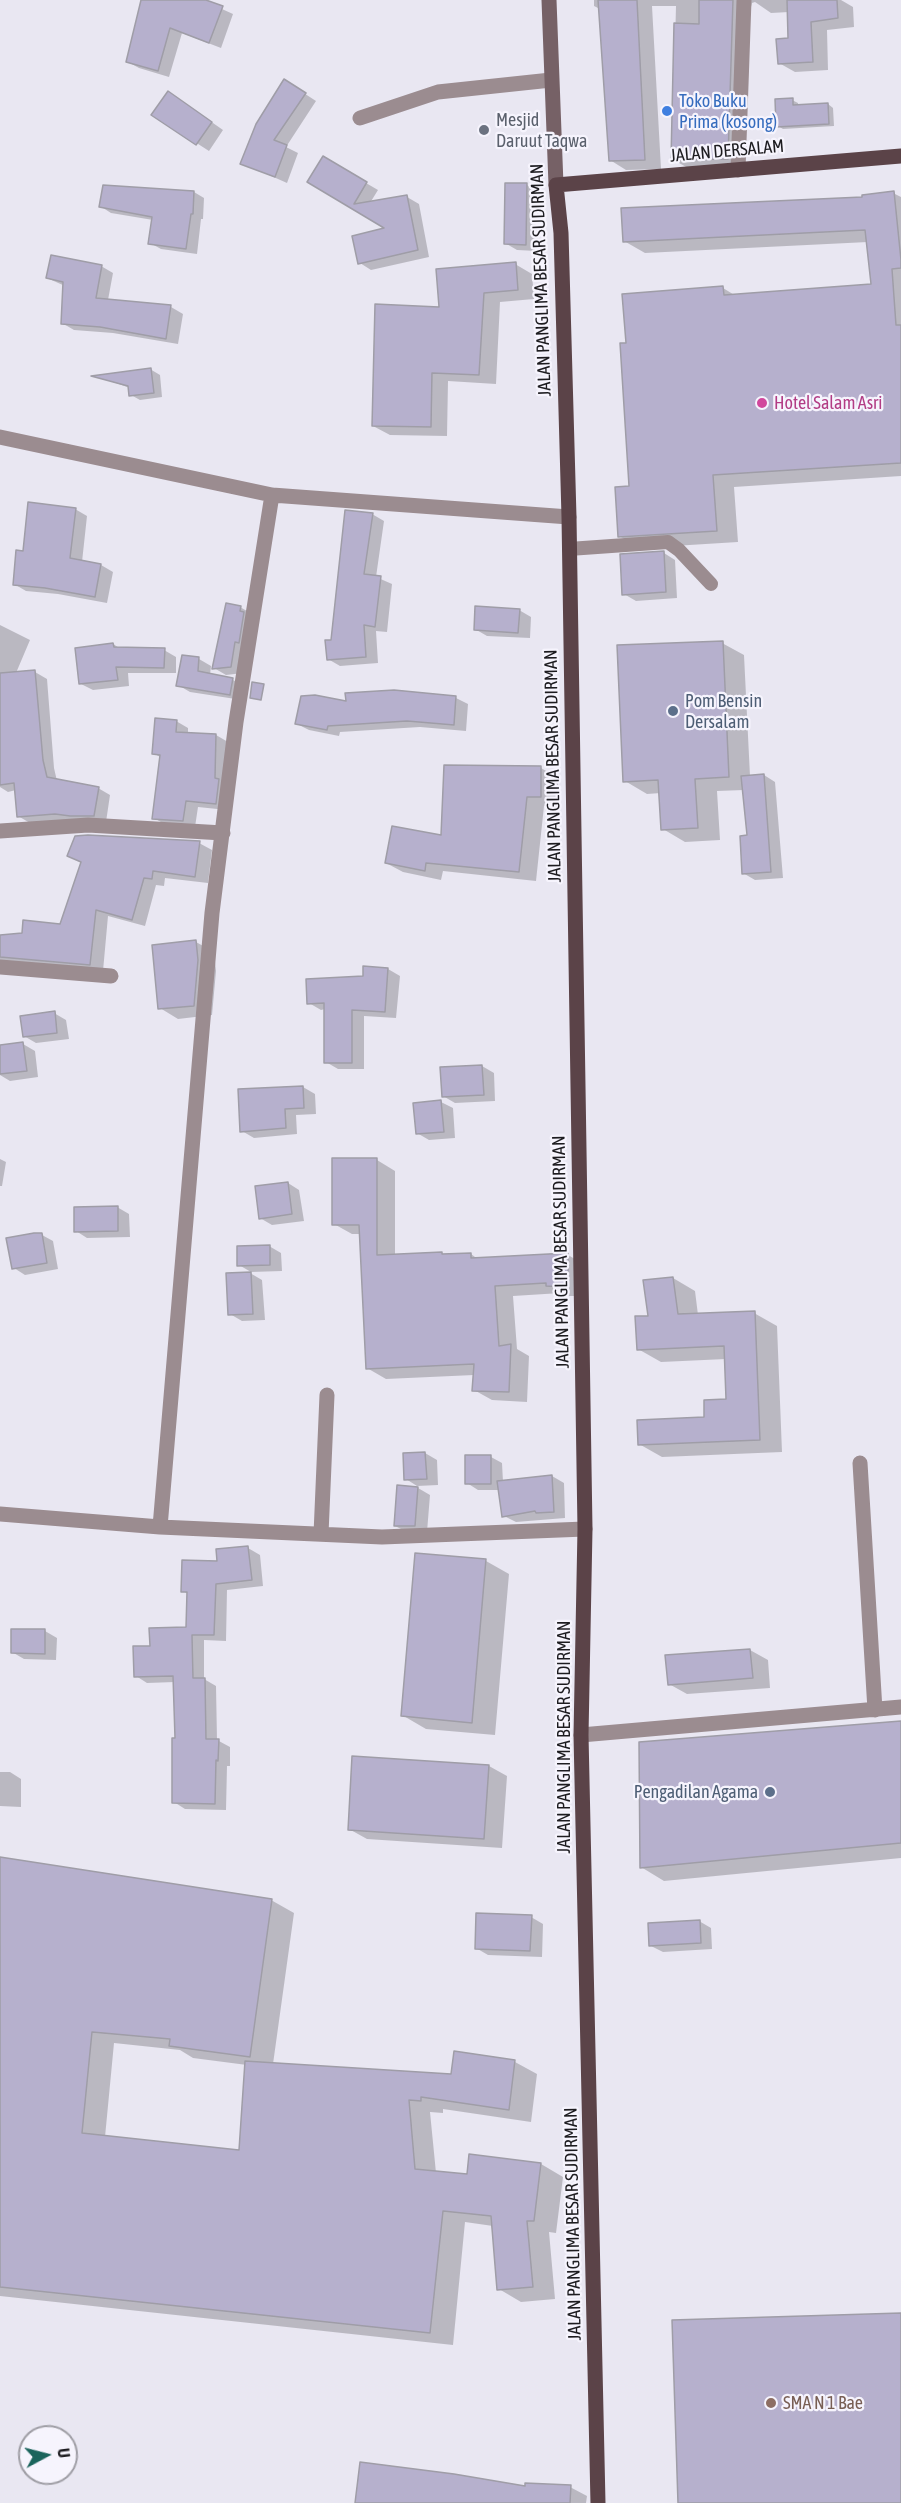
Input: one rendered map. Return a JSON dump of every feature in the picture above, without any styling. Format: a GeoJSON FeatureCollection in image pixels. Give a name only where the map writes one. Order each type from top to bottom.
{"type":"FeatureCollection","features":[{"type":"Feature","properties":{"kind":"main road","name":"JALAN PANGLIMA BESAR SUDIRMAN"},"geometry":{"type":"LineString","coordinates":[[549,0],[556,185],[561,233],[569,518],[585,1529],[581,1735],[598,2503]]}},
{"type":"Feature","properties":{"kind":"main road","name":"JALAN DERSALAM"},"geometry":{"type":"LineString","coordinates":[[556,185],[901,156]]}},
{"type":"Feature","properties":{"kind":"street"},"geometry":{"type":"LineString","coordinates":[[738,170],[744,0]]}},
{"type":"Feature","properties":{"kind":"street"},"geometry":{"type":"LineString","coordinates":[[360,118],[438,92],[551,80]]}},
{"type":"Feature","properties":{"kind":"street"},"geometry":{"type":"LineString","coordinates":[[0,436],[272,495],[569,518]]}},
{"type":"Feature","properties":{"kind":"street"},"geometry":{"type":"LineString","coordinates":[[160,1527],[212,913],[236,722],[272,495]]}},
{"type":"Feature","properties":{"kind":"street"},"geometry":{"type":"LineString","coordinates":[[0,831],[88,825],[223,833]]}},
{"type":"Feature","properties":{"kind":"street"},"geometry":{"type":"LineString","coordinates":[[0,967],[111,976]]}},
{"type":"Feature","properties":{"kind":"street"},"geometry":{"type":"LineString","coordinates":[[321,1534],[327,1395]]}},
{"type":"Feature","properties":{"kind":"street"},"geometry":{"type":"LineString","coordinates":[[860,1462],[875,1710]]}},
{"type":"Feature","properties":{"kind":"street"},"geometry":{"type":"LineString","coordinates":[[0,1514],[160,1527],[382,1537],[585,1529]]}},
{"type":"Feature","properties":{"kind":"street"},"geometry":{"type":"LineString","coordinates":[[581,1735],[901,1707]]}},
{"type":"Feature","properties":{"kind":"lane"},"geometry":{"type":"LineString","coordinates":[[569,549],[668,542],[679,550],[711,584]]}},
{"type":"Feature","properties":{"kind":"building"},"geometry":{"type":"Polygon","coordinates":[[[141,0],[206,0],[223,6],[209,43],[170,28],[158,71],[126,62],[141,0]]]}},
{"type":"Feature","properties":{"kind":"building"},"geometry":{"type":"Polygon","coordinates":[[[598,0],[637,0],[645,160],[609,161],[598,0]]]}},
{"type":"Feature","properties":{"kind":"building"},"geometry":{"type":"Polygon","coordinates":[[[699,0],[733,0],[728,159],[671,160],[674,23],[699,24],[699,0]]]}},
{"type":"Feature","properties":{"kind":"building"},"geometry":{"type":"Polygon","coordinates":[[[787,0],[837,0],[838,18],[811,22],[813,62],[778,64],[776,39],[788,38],[787,0]]]}},
{"type":"Feature","properties":{"kind":"building"},"geometry":{"type":"Polygon","coordinates":[[[284,79],[306,93],[274,140],[287,145],[275,177],[240,164],[256,124],[284,79]]]}},
{"type":"Feature","properties":{"kind":"building"},"geometry":{"type":"Polygon","coordinates":[[[168,91],[212,122],[196,145],[151,115],[168,91]]]}},
{"type":"Feature","properties":{"kind":"building"},"geometry":{"type":"Polygon","coordinates":[[[793,98],[793,105],[828,103],[829,124],[776,127],[775,99],[793,98]]]}},
{"type":"Feature","properties":{"kind":"building"},"geometry":{"type":"Polygon","coordinates":[[[323,156],[367,182],[354,204],[407,195],[418,250],[358,264],[352,236],[384,228],[307,182],[323,156]]]}},
{"type":"Feature","properties":{"kind":"building"},"geometry":{"type":"Polygon","coordinates":[[[505,183],[527,183],[526,245],[504,244],[505,183]]]}},
{"type":"Feature","properties":{"kind":"building"},"geometry":{"type":"Polygon","coordinates":[[[103,185],[194,191],[193,214],[191,214],[186,249],[148,244],[152,217],[99,207],[103,185]]]}},
{"type":"Feature","properties":{"kind":"building"},"geometry":{"type":"Polygon","coordinates":[[[894,191],[901,260],[901,268],[892,269],[896,325],[901,325],[901,463],[713,475],[717,531],[618,537],[615,487],[629,486],[620,343],[626,343],[622,294],[723,286],[724,295],[871,284],[865,230],[623,242],[621,208],[862,197],[862,195],[894,191]]]}},
{"type":"Feature","properties":{"kind":"building"},"geometry":{"type":"Polygon","coordinates":[[[51,255],[102,265],[96,298],[171,305],[166,339],[100,327],[61,324],[63,282],[46,278],[51,255]]]}},
{"type":"Feature","properties":{"kind":"building"},"geometry":{"type":"Polygon","coordinates":[[[516,262],[518,290],[484,293],[479,375],[432,373],[431,427],[372,426],[375,304],[439,307],[436,269],[516,262]]]}},
{"type":"Feature","properties":{"kind":"building"},"geometry":{"type":"Polygon","coordinates":[[[151,368],[154,393],[129,396],[128,386],[91,376],[151,368]]]}},
{"type":"Feature","properties":{"kind":"building"},"geometry":{"type":"Polygon","coordinates":[[[28,502],[76,508],[70,558],[101,564],[95,597],[13,585],[16,550],[23,551],[28,502]]]}},
{"type":"Feature","properties":{"kind":"building"},"geometry":{"type":"Polygon","coordinates":[[[345,510],[373,513],[364,574],[381,576],[375,627],[364,625],[366,657],[327,660],[325,640],[331,640],[345,510]]]}},
{"type":"Feature","properties":{"kind":"building"},"geometry":{"type":"Polygon","coordinates":[[[664,551],[666,592],[622,595],[620,554],[664,551]]]}},
{"type":"Feature","properties":{"kind":"building"},"geometry":{"type":"Polygon","coordinates":[[[226,603],[241,606],[240,611],[244,612],[239,643],[235,642],[231,667],[212,669],[226,603]]]}},
{"type":"Feature","properties":{"kind":"building"},"geometry":{"type":"Polygon","coordinates":[[[475,606],[520,609],[518,633],[474,630],[475,606]]]}},
{"type":"Feature","properties":{"kind":"building","name":"Pom Bensin Dersalam"},"geometry":{"type":"Polygon","coordinates":[[[723,641],[729,777],[695,779],[698,828],[661,830],[658,780],[623,782],[617,645],[723,641]]]}},
{"type":"Feature","properties":{"kind":"building"},"geometry":{"type":"Polygon","coordinates":[[[113,643],[114,647],[165,648],[164,668],[116,667],[118,680],[79,684],[75,648],[113,643]]]}},
{"type":"Feature","properties":{"kind":"building"},"geometry":{"type":"Polygon","coordinates":[[[182,655],[199,657],[198,671],[233,678],[230,695],[176,686],[182,655]]]}},
{"type":"Feature","properties":{"kind":"building"},"geometry":{"type":"Polygon","coordinates":[[[35,670],[43,760],[47,777],[99,787],[94,816],[55,814],[17,817],[14,783],[0,785],[0,673],[35,670]]]}},
{"type":"Feature","properties":{"kind":"building"},"geometry":{"type":"Polygon","coordinates":[[[252,682],[264,684],[261,700],[250,698],[252,682]]]}},
{"type":"Feature","properties":{"kind":"building"},"geometry":{"type":"Polygon","coordinates":[[[394,690],[456,696],[454,725],[407,721],[328,726],[327,730],[295,724],[301,696],[315,695],[346,701],[345,693],[394,690]]]}},
{"type":"Feature","properties":{"kind":"building"},"geometry":{"type":"Polygon","coordinates":[[[155,718],[177,720],[176,732],[216,734],[215,778],[219,779],[216,804],[186,801],[183,821],[152,819],[160,755],[152,754],[155,718]]]}},
{"type":"Feature","properties":{"kind":"building"},"geometry":{"type":"Polygon","coordinates":[[[444,765],[541,766],[541,797],[527,797],[519,872],[426,863],[425,871],[385,863],[392,826],[441,835],[444,765]]]}},
{"type":"Feature","properties":{"kind":"building"},"geometry":{"type":"Polygon","coordinates":[[[764,774],[771,872],[742,874],[740,836],[747,835],[741,776],[764,774]]]}},
{"type":"Feature","properties":{"kind":"building"},"geometry":{"type":"Polygon","coordinates":[[[75,836],[200,841],[195,877],[153,871],[152,879],[144,878],[132,920],[96,910],[90,965],[0,957],[0,935],[22,933],[23,920],[60,924],[81,862],[67,856],[75,836]]]}},
{"type":"Feature","properties":{"kind":"building"},"geometry":{"type":"Polygon","coordinates":[[[196,940],[198,960],[194,1006],[158,1009],[152,945],[196,940]]]}},
{"type":"Feature","properties":{"kind":"building"},"geometry":{"type":"Polygon","coordinates":[[[363,966],[388,968],[385,1012],[352,1010],[352,1063],[324,1063],[324,1003],[307,1004],[306,979],[363,976],[363,966]]]}},
{"type":"Feature","properties":{"kind":"building"},"geometry":{"type":"Polygon","coordinates":[[[55,1011],[57,1033],[23,1037],[20,1016],[55,1011]]]}},
{"type":"Feature","properties":{"kind":"building"},"geometry":{"type":"Polygon","coordinates":[[[23,1042],[27,1071],[0,1074],[0,1045],[23,1042]]]}},
{"type":"Feature","properties":{"kind":"building"},"geometry":{"type":"Polygon","coordinates":[[[482,1065],[484,1095],[442,1097],[440,1067],[482,1065]]]}},
{"type":"Feature","properties":{"kind":"building"},"geometry":{"type":"Polygon","coordinates":[[[303,1086],[304,1108],[285,1109],[286,1128],[240,1132],[238,1089],[303,1086]]]}},
{"type":"Feature","properties":{"kind":"building"},"geometry":{"type":"Polygon","coordinates":[[[441,1100],[444,1132],[416,1134],[413,1103],[441,1100]]]}},
{"type":"Feature","properties":{"kind":"building"},"geometry":{"type":"Polygon","coordinates":[[[332,1158],[377,1158],[377,1255],[442,1252],[442,1254],[471,1253],[471,1258],[568,1253],[568,1287],[546,1286],[546,1283],[495,1286],[499,1346],[511,1344],[509,1392],[472,1391],[474,1364],[366,1369],[359,1225],[332,1225],[332,1158]]]}},
{"type":"Feature","properties":{"kind":"building"},"geometry":{"type":"Polygon","coordinates":[[[288,1182],[292,1214],[259,1219],[255,1186],[288,1182]]]}},
{"type":"Feature","properties":{"kind":"building"},"geometry":{"type":"Polygon","coordinates":[[[118,1206],[118,1231],[74,1232],[74,1207],[118,1206]]]}},
{"type":"Feature","properties":{"kind":"building"},"geometry":{"type":"Polygon","coordinates":[[[42,1233],[47,1263],[12,1269],[6,1238],[42,1233]]]}},
{"type":"Feature","properties":{"kind":"building"},"geometry":{"type":"Polygon","coordinates":[[[270,1245],[270,1265],[237,1266],[237,1246],[270,1245]]]}},
{"type":"Feature","properties":{"kind":"building"},"geometry":{"type":"Polygon","coordinates":[[[251,1272],[253,1314],[228,1315],[226,1273],[251,1272]]]}},
{"type":"Feature","properties":{"kind":"building"},"geometry":{"type":"Polygon","coordinates":[[[673,1277],[678,1314],[755,1311],[760,1440],[638,1445],[637,1420],[704,1417],[704,1400],[726,1399],[724,1346],[637,1350],[635,1316],[648,1316],[643,1280],[673,1277]]]}},
{"type":"Feature","properties":{"kind":"building"},"geometry":{"type":"Polygon","coordinates":[[[425,1452],[427,1479],[404,1480],[403,1453],[425,1452]]]}},
{"type":"Feature","properties":{"kind":"building"},"geometry":{"type":"Polygon","coordinates":[[[465,1455],[491,1455],[491,1484],[465,1484],[465,1455]]]}},
{"type":"Feature","properties":{"kind":"building"},"geometry":{"type":"Polygon","coordinates":[[[552,1475],[554,1512],[536,1513],[535,1511],[502,1517],[497,1481],[552,1475]]]}},
{"type":"Feature","properties":{"kind":"building"},"geometry":{"type":"Polygon","coordinates":[[[397,1485],[418,1487],[415,1526],[394,1526],[397,1485]]]}},
{"type":"Feature","properties":{"kind":"building"},"geometry":{"type":"Polygon","coordinates":[[[248,1546],[252,1580],[216,1584],[214,1635],[192,1635],[193,1678],[205,1678],[206,1739],[219,1739],[215,1804],[172,1803],[172,1738],[175,1738],[173,1676],[134,1677],[133,1646],[150,1646],[149,1628],[186,1627],[187,1592],[181,1592],[182,1560],[217,1561],[216,1549],[248,1546]]]}},
{"type":"Feature","properties":{"kind":"building"},"geometry":{"type":"Polygon","coordinates":[[[415,1553],[486,1559],[472,1723],[401,1716],[415,1553]]]}},
{"type":"Feature","properties":{"kind":"building"},"geometry":{"type":"Polygon","coordinates":[[[11,1629],[45,1629],[45,1654],[11,1653],[11,1629]]]}},
{"type":"Feature","properties":{"kind":"building"},"geometry":{"type":"Polygon","coordinates":[[[750,1649],[753,1678],[668,1685],[665,1655],[750,1649]]]}},
{"type":"Feature","properties":{"kind":"building","name":"Pengadilan Agama"},"geometry":{"type":"Polygon","coordinates":[[[901,1721],[901,1843],[640,1868],[639,1742],[901,1721]]]}},
{"type":"Feature","properties":{"kind":"building"},"geometry":{"type":"Polygon","coordinates":[[[352,1756],[489,1765],[484,1839],[348,1830],[352,1756]]]}},
{"type":"Feature","properties":{"kind":"building"},"geometry":{"type":"Polygon","coordinates":[[[0,1857],[272,1899],[250,2057],[169,2046],[170,2039],[92,2032],[82,2133],[239,2150],[245,2061],[451,2074],[454,2051],[515,2060],[509,2110],[421,2097],[421,2101],[409,2100],[415,2169],[467,2174],[469,2154],[541,2163],[534,2221],[527,2221],[533,2287],[497,2290],[491,2216],[443,2211],[430,2333],[0,2287],[0,1857]]]}},
{"type":"Feature","properties":{"kind":"building"},"geometry":{"type":"Polygon","coordinates":[[[476,1913],[532,1915],[530,1951],[475,1949],[476,1913]]]}},
{"type":"Feature","properties":{"kind":"building"},"geometry":{"type":"Polygon","coordinates":[[[700,1920],[701,1943],[649,1946],[648,1923],[700,1920]]]}},
{"type":"Feature","properties":{"kind":"building","name":"SMA N 1 Bae"},"geometry":{"type":"Polygon","coordinates":[[[901,2313],[901,2503],[678,2503],[672,2320],[901,2313]]]}},
{"type":"Feature","properties":{"kind":"building"},"geometry":{"type":"Polygon","coordinates":[[[360,2462],[525,2486],[525,2483],[571,2485],[570,2503],[355,2503],[360,2462]]]}},
{"type":"Feature","properties":{"kind":"place","name":"Toko Buku Prima (kosong)"},"geometry":{"type":"Point","coordinates":[667,111]}},
{"type":"Feature","properties":{"kind":"place","name":"Mesjid Daruut Taqwa"},"geometry":{"type":"Point","coordinates":[484,130]}},
{"type":"Feature","properties":{"kind":"place","name":"Hotel Salam Asri"},"geometry":{"type":"Point","coordinates":[762,403]}},
{"type":"Feature","properties":{"kind":"place","name":"Pom Bensin Dersalam"},"geometry":{"type":"Point","coordinates":[673,711]}},
{"type":"Feature","properties":{"kind":"place","name":"Pengadilan Agama"},"geometry":{"type":"Point","coordinates":[770,1792]}},
{"type":"Feature","properties":{"kind":"place","name":"SMA N 1 Bae"},"geometry":{"type":"Point","coordinates":[771,2403]}}]}
